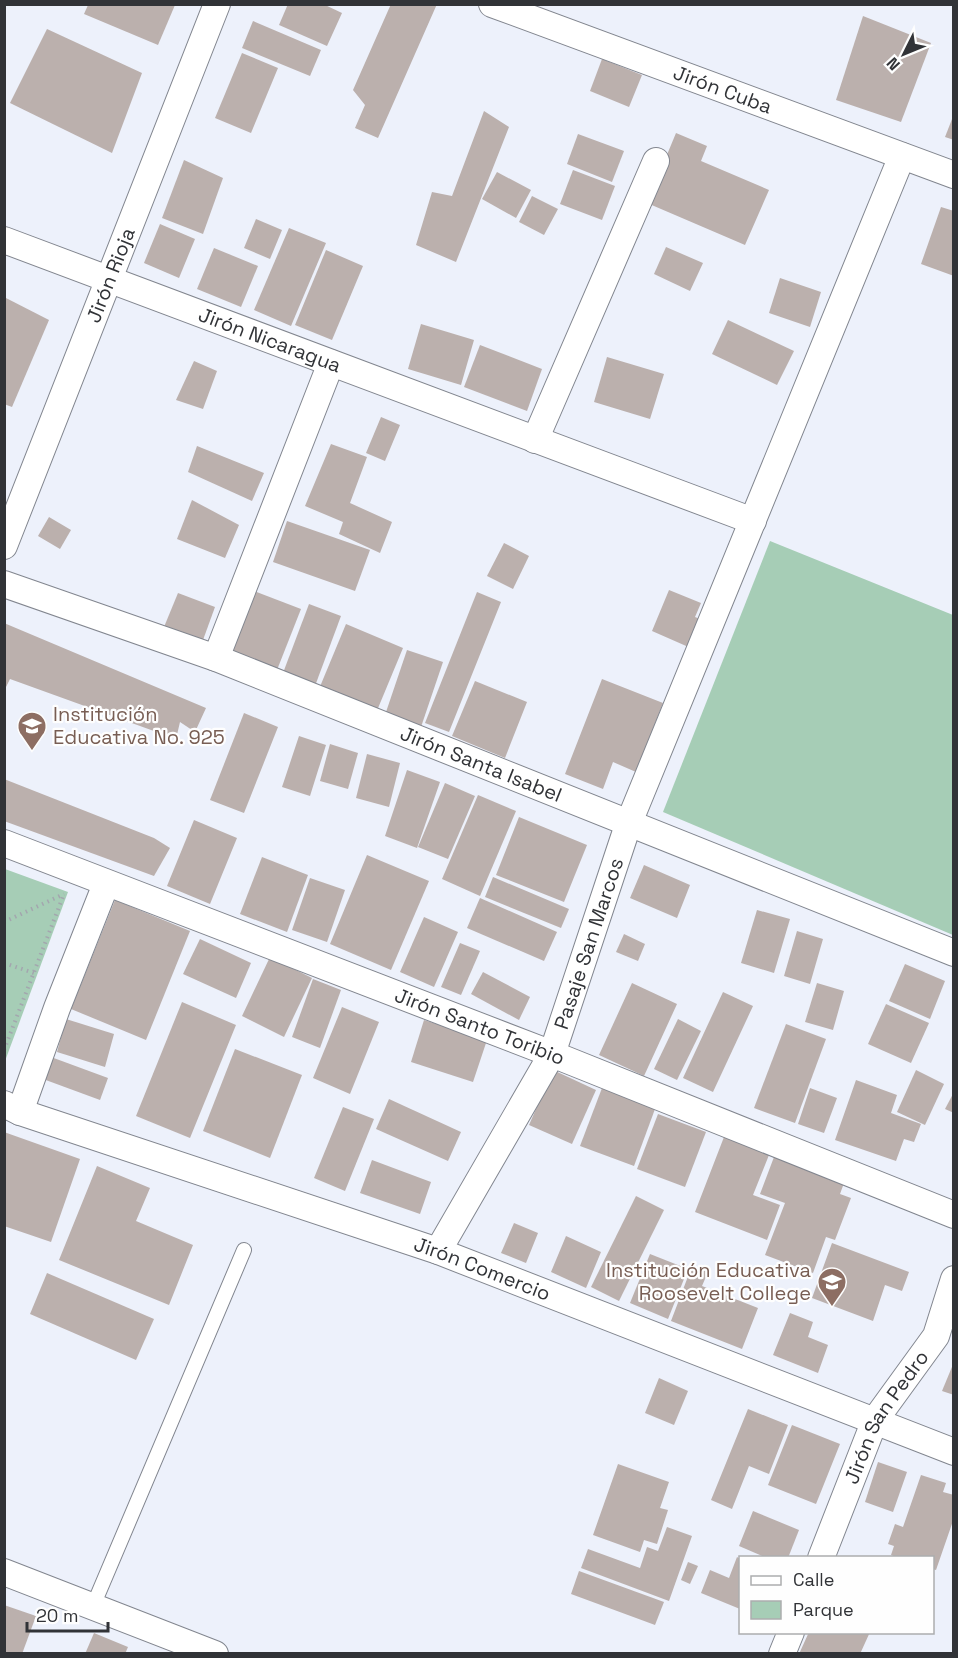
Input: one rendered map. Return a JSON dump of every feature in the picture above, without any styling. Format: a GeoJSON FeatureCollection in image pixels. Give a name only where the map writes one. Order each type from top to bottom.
{"type":"FeatureCollection","features":[{"type":"Feature","properties":{"kind":"street","name":"Jirón Rioja"},"geometry":{"type":"LineString","coordinates":[[4,546],[217,4]]}},
{"type":"Feature","properties":{"kind":"street","name":"Jirón Cuba"},"geometry":{"type":"LineString","coordinates":[[492,4],[954,175]]}},
{"type":"Feature","properties":{"kind":"street","name":"Pasaje San Marcos"},"geometry":{"type":"LineString","coordinates":[[438,1251],[552,1054],[628,825],[902,156]]}},
{"type":"Feature","properties":{"kind":"street"},"geometry":{"type":"LineString","coordinates":[[535,440],[656,161]]}},
{"type":"Feature","properties":{"kind":"street","name":"Jirón Nicaragua"},"geometry":{"type":"LineString","coordinates":[[4,240],[753,521]]}},
{"type":"Feature","properties":{"kind":"street"},"geometry":{"type":"LineString","coordinates":[[216,658],[331,363]]}},
{"type":"Feature","properties":{"kind":"street","name":"Jirón Santa Isabel"},"geometry":{"type":"LineString","coordinates":[[4,584],[216,658],[628,825],[954,953]]}},
{"type":"Feature","properties":{"kind":"street","name":"Jirón Santo Toribio"},"geometry":{"type":"LineString","coordinates":[[4,843],[552,1054],[954,1215]]}},
{"type":"Feature","properties":{"kind":"street"},"geometry":{"type":"LineString","coordinates":[[13,1108],[57,1008],[106,884]]}},
{"type":"Feature","properties":{"kind":"street","name":"Jirón Comercio"},"geometry":{"type":"LineString","coordinates":[[13,1108],[438,1251],[954,1452]]}},
{"type":"Feature","properties":{"kind":"street","name":"Jirón San Pedro"},"geometry":{"type":"LineString","coordinates":[[821,1556],[875,1420],[936,1336],[954,1279]]}},
{"type":"Feature","properties":{"kind":"street"},"geometry":{"type":"LineString","coordinates":[[4,1572],[215,1653]]}},
{"type":"Feature","properties":{"kind":"street"},"geometry":{"type":"LineString","coordinates":[[782,1653],[790,1634]]}},
{"type":"Feature","properties":{"kind":"lane"},"geometry":{"type":"LineString","coordinates":[[93,1606],[244,1250]]}},
{"type":"Feature","properties":{"kind":"path"},"geometry":{"type":"LineString","coordinates":[[55,890],[65,894]]}},
{"type":"Feature","properties":{"kind":"path"},"geometry":{"type":"LineString","coordinates":[[4,922],[65,894]]}},
{"type":"Feature","properties":{"kind":"path"},"geometry":{"type":"LineString","coordinates":[[4,1050],[65,894]]}},
{"type":"Feature","properties":{"kind":"path"},"geometry":{"type":"LineString","coordinates":[[4,963],[34,973]]}},
{"type":"Feature","properties":{"kind":"green space"},"geometry":{"type":"Polygon","coordinates":[[[770,541],[953,615],[953,935],[663,812],[770,541]]]}},
{"type":"Feature","properties":{"kind":"green space"},"geometry":{"type":"Polygon","coordinates":[[[4,869],[68,892],[5,1061],[4,869]]]}},
{"type":"Feature","properties":{"kind":"building"},"geometry":{"type":"Polygon","coordinates":[[[288,4],[323,4],[342,13],[327,46],[279,25],[288,4]]]}},
{"type":"Feature","properties":{"kind":"building"},"geometry":{"type":"Polygon","coordinates":[[[391,4],[437,4],[378,138],[355,128],[365,105],[353,90],[391,4]]]}},
{"type":"Feature","properties":{"kind":"building"},"geometry":{"type":"Polygon","coordinates":[[[88,5],[175,5],[158,45],[84,14],[88,5]]]}},
{"type":"Feature","properties":{"kind":"building"},"geometry":{"type":"Polygon","coordinates":[[[863,16],[931,43],[901,122],[836,100],[863,16]]]}},
{"type":"Feature","properties":{"kind":"building"},"geometry":{"type":"Polygon","coordinates":[[[253,21],[321,50],[310,76],[242,48],[253,21]]]}},
{"type":"Feature","properties":{"kind":"building"},"geometry":{"type":"Polygon","coordinates":[[[47,29],[142,73],[112,153],[10,103],[47,29]]]}},
{"type":"Feature","properties":{"kind":"building"},"geometry":{"type":"Polygon","coordinates":[[[242,53],[278,68],[251,133],[215,118],[242,53]]]}},
{"type":"Feature","properties":{"kind":"building"},"geometry":{"type":"Polygon","coordinates":[[[602,59],[642,75],[629,107],[590,91],[602,59]]]}},
{"type":"Feature","properties":{"kind":"building"},"geometry":{"type":"Polygon","coordinates":[[[484,111],[509,127],[456,262],[416,245],[432,192],[452,196],[484,111]]]}},
{"type":"Feature","properties":{"kind":"building"},"geometry":{"type":"Polygon","coordinates":[[[954,114],[954,140],[945,137],[954,114]]]}},
{"type":"Feature","properties":{"kind":"building"},"geometry":{"type":"Polygon","coordinates":[[[676,133],[707,146],[701,161],[769,190],[745,245],[647,203],[676,133]]]}},
{"type":"Feature","properties":{"kind":"building"},"geometry":{"type":"Polygon","coordinates":[[[578,134],[624,151],[612,182],[567,164],[578,134]]]}},
{"type":"Feature","properties":{"kind":"building"},"geometry":{"type":"Polygon","coordinates":[[[184,160],[223,178],[203,234],[162,218],[184,160]]]}},
{"type":"Feature","properties":{"kind":"building"},"geometry":{"type":"Polygon","coordinates":[[[573,170],[615,186],[602,220],[560,204],[573,170]]]}},
{"type":"Feature","properties":{"kind":"building"},"geometry":{"type":"Polygon","coordinates":[[[497,172],[531,190],[516,218],[482,199],[497,172]]]}},
{"type":"Feature","properties":{"kind":"building"},"geometry":{"type":"Polygon","coordinates":[[[532,196],[558,209],[544,235],[519,222],[532,196]]]}},
{"type":"Feature","properties":{"kind":"building"},"geometry":{"type":"Polygon","coordinates":[[[941,207],[954,211],[954,276],[921,264],[941,207]]]}},
{"type":"Feature","properties":{"kind":"building"},"geometry":{"type":"Polygon","coordinates":[[[256,219],[282,230],[270,259],[244,248],[256,219]]]}},
{"type":"Feature","properties":{"kind":"building"},"geometry":{"type":"Polygon","coordinates":[[[160,224],[195,239],[179,278],[144,263],[160,224]]]}},
{"type":"Feature","properties":{"kind":"building"},"geometry":{"type":"Polygon","coordinates":[[[289,228],[326,243],[291,326],[254,310],[289,228]]]}},
{"type":"Feature","properties":{"kind":"building"},"geometry":{"type":"Polygon","coordinates":[[[666,247],[703,263],[690,291],[654,274],[666,247]]]}},
{"type":"Feature","properties":{"kind":"building"},"geometry":{"type":"Polygon","coordinates":[[[214,248],[258,266],[241,307],[197,289],[214,248]]]}},
{"type":"Feature","properties":{"kind":"building"},"geometry":{"type":"Polygon","coordinates":[[[326,250],[363,266],[332,340],[295,325],[326,250]]]}},
{"type":"Feature","properties":{"kind":"building"},"geometry":{"type":"Polygon","coordinates":[[[780,278],[821,292],[810,327],[769,313],[780,278]]]}},
{"type":"Feature","properties":{"kind":"building"},"geometry":{"type":"Polygon","coordinates":[[[4,297],[49,320],[12,407],[4,404],[4,297]]]}},
{"type":"Feature","properties":{"kind":"building"},"geometry":{"type":"Polygon","coordinates":[[[728,320],[794,351],[777,385],[712,354],[728,320]]]}},
{"type":"Feature","properties":{"kind":"building"},"geometry":{"type":"Polygon","coordinates":[[[421,324],[474,340],[461,385],[408,369],[421,324]]]}},
{"type":"Feature","properties":{"kind":"building"},"geometry":{"type":"Polygon","coordinates":[[[480,345],[542,369],[527,411],[464,387],[480,345]]]}},
{"type":"Feature","properties":{"kind":"building"},"geometry":{"type":"Polygon","coordinates":[[[607,357],[664,374],[650,419],[594,402],[607,357]]]}},
{"type":"Feature","properties":{"kind":"building"},"geometry":{"type":"Polygon","coordinates":[[[194,361],[217,371],[203,409],[176,400],[194,361]]]}},
{"type":"Feature","properties":{"kind":"building"},"geometry":{"type":"Polygon","coordinates":[[[381,417],[400,425],[385,461],[366,453],[381,417]]]}},
{"type":"Feature","properties":{"kind":"building"},"geometry":{"type":"Polygon","coordinates":[[[331,444],[367,457],[350,503],[392,522],[380,553],[339,534],[343,522],[305,506],[331,444]]]}},
{"type":"Feature","properties":{"kind":"building"},"geometry":{"type":"Polygon","coordinates":[[[197,446],[264,473],[252,501],[188,472],[197,446]]]}},
{"type":"Feature","properties":{"kind":"building"},"geometry":{"type":"Polygon","coordinates":[[[192,500],[239,525],[225,558],[177,539],[192,500]]]}},
{"type":"Feature","properties":{"kind":"building"},"geometry":{"type":"Polygon","coordinates":[[[49,517],[71,530],[60,549],[38,536],[49,517]]]}},
{"type":"Feature","properties":{"kind":"building"},"geometry":{"type":"Polygon","coordinates":[[[287,521],[370,550],[355,591],[273,562],[287,521]]]}},
{"type":"Feature","properties":{"kind":"building"},"geometry":{"type":"Polygon","coordinates":[[[504,543],[529,556],[513,589],[487,576],[504,543]]]}},
{"type":"Feature","properties":{"kind":"building"},"geometry":{"type":"Polygon","coordinates":[[[669,590],[701,603],[695,617],[705,621],[693,649],[652,631],[669,590]]]}},
{"type":"Feature","properties":{"kind":"building"},"geometry":{"type":"Polygon","coordinates":[[[254,591],[301,609],[277,670],[231,651],[254,591]]]}},
{"type":"Feature","properties":{"kind":"building"},"geometry":{"type":"Polygon","coordinates":[[[477,592],[501,602],[449,732],[425,723],[477,592]]]}},
{"type":"Feature","properties":{"kind":"building"},"geometry":{"type":"Polygon","coordinates":[[[178,593],[215,607],[203,640],[164,627],[178,593]]]}},
{"type":"Feature","properties":{"kind":"building"},"geometry":{"type":"Polygon","coordinates":[[[309,604],[341,616],[315,686],[283,673],[309,604]]]}},
{"type":"Feature","properties":{"kind":"building"},"geometry":{"type":"Polygon","coordinates":[[[4,623],[206,708],[195,732],[180,722],[176,739],[10,679],[4,691],[4,623]]]}},
{"type":"Feature","properties":{"kind":"building"},"geometry":{"type":"Polygon","coordinates":[[[346,624],[403,648],[376,713],[319,689],[346,624]]]}},
{"type":"Feature","properties":{"kind":"building"},"geometry":{"type":"Polygon","coordinates":[[[407,650],[443,662],[421,727],[385,715],[407,650]]]}},
{"type":"Feature","properties":{"kind":"building"},"geometry":{"type":"Polygon","coordinates":[[[602,679],[663,703],[636,772],[613,762],[603,789],[565,774],[602,679]]]}},
{"type":"Feature","properties":{"kind":"building"},"geometry":{"type":"Polygon","coordinates":[[[475,681],[527,702],[505,758],[452,736],[475,681]]]}},
{"type":"Feature","properties":{"kind":"building"},"geometry":{"type":"Polygon","coordinates":[[[244,713],[278,727],[244,813],[210,800],[244,713]]]}},
{"type":"Feature","properties":{"kind":"building"},"geometry":{"type":"Polygon","coordinates":[[[299,736],[326,745],[310,796],[282,787],[299,736]]]}},
{"type":"Feature","properties":{"kind":"building"},"geometry":{"type":"Polygon","coordinates":[[[330,744],[358,753],[348,789],[320,781],[330,744]]]}},
{"type":"Feature","properties":{"kind":"building"},"geometry":{"type":"Polygon","coordinates":[[[367,754],[400,763],[389,807],[356,798],[367,754]]]}},
{"type":"Feature","properties":{"kind":"building"},"geometry":{"type":"Polygon","coordinates":[[[407,770],[440,782],[417,848],[385,836],[407,770]]]}},
{"type":"Feature","properties":{"kind":"building"},"geometry":{"type":"Polygon","coordinates":[[[4,779],[154,838],[170,848],[154,876],[4,821],[4,779]]]}},
{"type":"Feature","properties":{"kind":"building"},"geometry":{"type":"Polygon","coordinates":[[[445,783],[475,796],[448,859],[418,847],[445,783]]]}},
{"type":"Feature","properties":{"kind":"building"},"geometry":{"type":"Polygon","coordinates":[[[478,795],[516,811],[480,896],[442,879],[478,795]]]}},
{"type":"Feature","properties":{"kind":"building"},"geometry":{"type":"Polygon","coordinates":[[[519,817],[587,845],[564,902],[496,875],[519,817]]]}},
{"type":"Feature","properties":{"kind":"building"},"geometry":{"type":"Polygon","coordinates":[[[194,820],[237,838],[210,904],[167,886],[194,820]]]}},
{"type":"Feature","properties":{"kind":"building"},"geometry":{"type":"Polygon","coordinates":[[[367,855],[429,881],[391,970],[330,944],[367,855]]]}},
{"type":"Feature","properties":{"kind":"building"},"geometry":{"type":"Polygon","coordinates":[[[262,857],[308,875],[287,932],[240,914],[262,857]]]}},
{"type":"Feature","properties":{"kind":"building"},"geometry":{"type":"Polygon","coordinates":[[[644,865],[690,885],[677,918],[630,898],[644,865]]]}},
{"type":"Feature","properties":{"kind":"building"},"geometry":{"type":"Polygon","coordinates":[[[493,877],[569,909],[561,928],[485,897],[493,877]]]}},
{"type":"Feature","properties":{"kind":"building"},"geometry":{"type":"Polygon","coordinates":[[[310,878],[345,890],[327,942],[292,930],[310,878]]]}},
{"type":"Feature","properties":{"kind":"building"},"geometry":{"type":"Polygon","coordinates":[[[480,898],[557,932],[544,961],[467,928],[480,898]]]}},
{"type":"Feature","properties":{"kind":"building"},"geometry":{"type":"Polygon","coordinates":[[[115,900],[190,931],[146,1040],[71,1009],[115,900]]]}},
{"type":"Feature","properties":{"kind":"building"},"geometry":{"type":"Polygon","coordinates":[[[757,910],[790,919],[774,973],[741,963],[757,910]]]}},
{"type":"Feature","properties":{"kind":"building"},"geometry":{"type":"Polygon","coordinates":[[[424,917],[458,932],[434,987],[400,972],[424,917]]]}},
{"type":"Feature","properties":{"kind":"building"},"geometry":{"type":"Polygon","coordinates":[[[797,931],[823,939],[810,984],[784,976],[797,931]]]}},
{"type":"Feature","properties":{"kind":"building"},"geometry":{"type":"Polygon","coordinates":[[[624,934],[645,944],[638,961],[616,952],[624,934]]]}},
{"type":"Feature","properties":{"kind":"building"},"geometry":{"type":"Polygon","coordinates":[[[200,939],[251,963],[236,998],[183,974],[200,939]]]}},
{"type":"Feature","properties":{"kind":"building"},"geometry":{"type":"Polygon","coordinates":[[[460,943],[480,951],[461,995],[441,987],[460,943]]]}},
{"type":"Feature","properties":{"kind":"building"},"geometry":{"type":"Polygon","coordinates":[[[270,957],[312,978],[284,1037],[242,1016],[270,957]]]}},
{"type":"Feature","properties":{"kind":"building"},"geometry":{"type":"Polygon","coordinates":[[[905,964],[945,981],[930,1019],[889,1001],[905,964]]]}},
{"type":"Feature","properties":{"kind":"building"},"geometry":{"type":"Polygon","coordinates":[[[483,972],[530,997],[519,1020],[471,994],[483,972]]]}},
{"type":"Feature","properties":{"kind":"building"},"geometry":{"type":"Polygon","coordinates":[[[313,979],[341,990],[320,1048],[292,1037],[313,979]]]}},
{"type":"Feature","properties":{"kind":"building"},"geometry":{"type":"Polygon","coordinates":[[[632,983],[677,1004],[644,1076],[599,1055],[632,983]]]}},
{"type":"Feature","properties":{"kind":"building"},"geometry":{"type":"Polygon","coordinates":[[[817,983],[844,991],[833,1030],[805,1022],[817,983]]]}},
{"type":"Feature","properties":{"kind":"building"},"geometry":{"type":"Polygon","coordinates":[[[723,992],[753,1006],[713,1092],[683,1078],[723,992]]]}},
{"type":"Feature","properties":{"kind":"building"},"geometry":{"type":"Polygon","coordinates":[[[182,1002],[236,1025],[190,1138],[136,1116],[182,1002]]]}},
{"type":"Feature","properties":{"kind":"building"},"geometry":{"type":"Polygon","coordinates":[[[886,1004],[929,1023],[911,1063],[868,1044],[886,1004]]]}},
{"type":"Feature","properties":{"kind":"building"},"geometry":{"type":"Polygon","coordinates":[[[342,1007],[379,1022],[350,1094],[313,1078],[342,1007]]]}},
{"type":"Feature","properties":{"kind":"building"},"geometry":{"type":"Polygon","coordinates":[[[66,1019],[114,1034],[105,1067],[57,1052],[66,1019]]]}},
{"type":"Feature","properties":{"kind":"building"},"geometry":{"type":"Polygon","coordinates":[[[678,1019],[701,1031],[677,1080],[654,1069],[678,1019]]]}},
{"type":"Feature","properties":{"kind":"building"},"geometry":{"type":"Polygon","coordinates":[[[424,1020],[487,1040],[473,1082],[411,1062],[424,1020]]]}},
{"type":"Feature","properties":{"kind":"building"},"geometry":{"type":"Polygon","coordinates":[[[786,1024],[826,1039],[795,1123],[754,1108],[786,1024]]]}},
{"type":"Feature","properties":{"kind":"building"},"geometry":{"type":"Polygon","coordinates":[[[235,1049],[302,1075],[270,1158],[203,1131],[235,1049]]]}},
{"type":"Feature","properties":{"kind":"building"},"geometry":{"type":"Polygon","coordinates":[[[51,1057],[108,1078],[100,1100],[43,1079],[51,1057]]]}},
{"type":"Feature","properties":{"kind":"building"},"geometry":{"type":"Polygon","coordinates":[[[553,1070],[596,1090],[572,1144],[529,1125],[553,1070]]]}},
{"type":"Feature","properties":{"kind":"building"},"geometry":{"type":"Polygon","coordinates":[[[916,1070],[944,1084],[925,1125],[897,1112],[916,1070]]]}},
{"type":"Feature","properties":{"kind":"building"},"geometry":{"type":"Polygon","coordinates":[[[856,1080],[897,1095],[891,1113],[921,1124],[914,1142],[904,1139],[896,1161],[835,1140],[856,1080]]]}},
{"type":"Feature","properties":{"kind":"building"},"geometry":{"type":"Polygon","coordinates":[[[602,1088],[655,1109],[634,1166],[580,1146],[602,1088]]]}},
{"type":"Feature","properties":{"kind":"building"},"geometry":{"type":"Polygon","coordinates":[[[810,1088],[837,1098],[824,1133],[798,1124],[810,1088]]]}},
{"type":"Feature","properties":{"kind":"building"},"geometry":{"type":"Polygon","coordinates":[[[954,1092],[954,1113],[945,1109],[954,1092]]]}},
{"type":"Feature","properties":{"kind":"building"},"geometry":{"type":"Polygon","coordinates":[[[389,1099],[461,1132],[448,1161],[376,1129],[389,1099]]]}},
{"type":"Feature","properties":{"kind":"building"},"geometry":{"type":"Polygon","coordinates":[[[343,1107],[374,1119],[345,1191],[314,1178],[343,1107]]]}},
{"type":"Feature","properties":{"kind":"building"},"geometry":{"type":"Polygon","coordinates":[[[658,1114],[706,1132],[685,1187],[637,1169],[658,1114]]]}},
{"type":"Feature","properties":{"kind":"building"},"geometry":{"type":"Polygon","coordinates":[[[4,1132],[80,1159],[51,1242],[4,1226],[4,1132]]]}},
{"type":"Feature","properties":{"kind":"building"},"geometry":{"type":"Polygon","coordinates":[[[724,1137],[769,1155],[753,1195],[780,1205],[767,1240],[695,1212],[724,1137]]]}},
{"type":"Feature","properties":{"kind":"building"},"geometry":{"type":"Polygon","coordinates":[[[774,1157],[844,1183],[840,1194],[851,1198],[835,1240],[826,1237],[813,1273],[765,1255],[785,1203],[760,1194],[774,1157]]]}},
{"type":"Feature","properties":{"kind":"building"},"geometry":{"type":"Polygon","coordinates":[[[372,1160],[431,1182],[420,1214],[360,1193],[372,1160]]]}},
{"type":"Feature","properties":{"kind":"building"},"geometry":{"type":"Polygon","coordinates":[[[97,1166],[150,1188],[136,1221],[193,1245],[169,1305],[59,1260],[97,1166]]]}},
{"type":"Feature","properties":{"kind":"building"},"geometry":{"type":"Polygon","coordinates":[[[636,1196],[664,1210],[619,1301],[591,1287],[636,1196]]]}},
{"type":"Feature","properties":{"kind":"building"},"geometry":{"type":"Polygon","coordinates":[[[514,1223],[538,1233],[526,1263],[501,1253],[514,1223]]]}},
{"type":"Feature","properties":{"kind":"building"},"geometry":{"type":"Polygon","coordinates":[[[566,1236],[601,1252],[586,1288],[551,1272],[566,1236]]]}},
{"type":"Feature","properties":{"kind":"building"},"geometry":{"type":"Polygon","coordinates":[[[832,1243],[909,1272],[902,1291],[885,1285],[873,1321],[812,1298],[832,1243]]]}},
{"type":"Feature","properties":{"kind":"building"},"geometry":{"type":"Polygon","coordinates":[[[650,1254],[688,1269],[668,1319],[630,1303],[650,1254]]]}},
{"type":"Feature","properties":{"kind":"building"},"geometry":{"type":"Polygon","coordinates":[[[692,1266],[708,1272],[702,1286],[758,1308],[742,1349],[671,1321],[692,1266]]]}},
{"type":"Feature","properties":{"kind":"building"},"geometry":{"type":"Polygon","coordinates":[[[47,1273],[154,1319],[136,1360],[30,1314],[47,1273]]]}},
{"type":"Feature","properties":{"kind":"building"},"geometry":{"type":"Polygon","coordinates":[[[790,1313],[813,1322],[808,1337],[828,1345],[818,1373],[773,1355],[790,1313]]]}},
{"type":"Feature","properties":{"kind":"building"},"geometry":{"type":"Polygon","coordinates":[[[954,1362],[954,1395],[942,1391],[954,1362]]]}},
{"type":"Feature","properties":{"kind":"building"},"geometry":{"type":"Polygon","coordinates":[[[659,1378],[688,1391],[674,1425],[645,1413],[659,1378]]]}},
{"type":"Feature","properties":{"kind":"building"},"geometry":{"type":"Polygon","coordinates":[[[748,1409],[788,1425],[769,1474],[749,1466],[732,1509],[711,1500],[748,1409]]]}},
{"type":"Feature","properties":{"kind":"building"},"geometry":{"type":"Polygon","coordinates":[[[792,1425],[840,1444],[816,1504],[768,1485],[792,1425]]]}},
{"type":"Feature","properties":{"kind":"building"},"geometry":{"type":"Polygon","coordinates":[[[878,1462],[907,1472],[893,1512],[865,1502],[878,1462]]]}},
{"type":"Feature","properties":{"kind":"building"},"geometry":{"type":"Polygon","coordinates":[[[618,1464],[669,1482],[660,1508],[668,1510],[657,1544],[644,1540],[640,1552],[593,1535],[618,1464]]]}},
{"type":"Feature","properties":{"kind":"building"},"geometry":{"type":"Polygon","coordinates":[[[921,1475],[946,1483],[943,1492],[954,1495],[954,1518],[936,1570],[934,1570],[934,1556],[891,1555],[894,1546],[888,1544],[895,1524],[903,1527],[921,1475]]]}},
{"type":"Feature","properties":{"kind":"building"},"geometry":{"type":"Polygon","coordinates":[[[753,1511],[799,1530],[789,1556],[762,1556],[739,1546],[753,1511]]]}},
{"type":"Feature","properties":{"kind":"building"},"geometry":{"type":"Polygon","coordinates":[[[667,1527],[692,1536],[669,1601],[581,1568],[588,1549],[640,1568],[647,1547],[658,1551],[667,1527]]]}},
{"type":"Feature","properties":{"kind":"building"},"geometry":{"type":"Polygon","coordinates":[[[737,1557],[739,1558],[739,1609],[701,1593],[710,1570],[729,1578],[737,1557]]]}},
{"type":"Feature","properties":{"kind":"building"},"geometry":{"type":"Polygon","coordinates":[[[688,1562],[698,1566],[690,1584],[681,1580],[688,1562]]]}},
{"type":"Feature","properties":{"kind":"building"},"geometry":{"type":"Polygon","coordinates":[[[579,1571],[664,1602],[655,1625],[571,1594],[579,1571]]]}},
{"type":"Feature","properties":{"kind":"building"},"geometry":{"type":"Polygon","coordinates":[[[4,1605],[36,1616],[22,1654],[4,1654],[4,1605]]]}},
{"type":"Feature","properties":{"kind":"building"},"geometry":{"type":"Polygon","coordinates":[[[94,1633],[128,1647],[125,1654],[85,1654],[94,1633]]]}},
{"type":"Feature","properties":{"kind":"building"},"geometry":{"type":"Polygon","coordinates":[[[808,1634],[869,1634],[860,1654],[799,1654],[808,1634]]]}},
{"type":"Feature","properties":{"kind":"place","name":"Institución Educativa No. 925"},"geometry":{"type":"Point","coordinates":[32,752]}},
{"type":"Feature","properties":{"kind":"place","name":"Institución Educativa Roosevelt College"},"geometry":{"type":"Point","coordinates":[832,1308]}}]}
